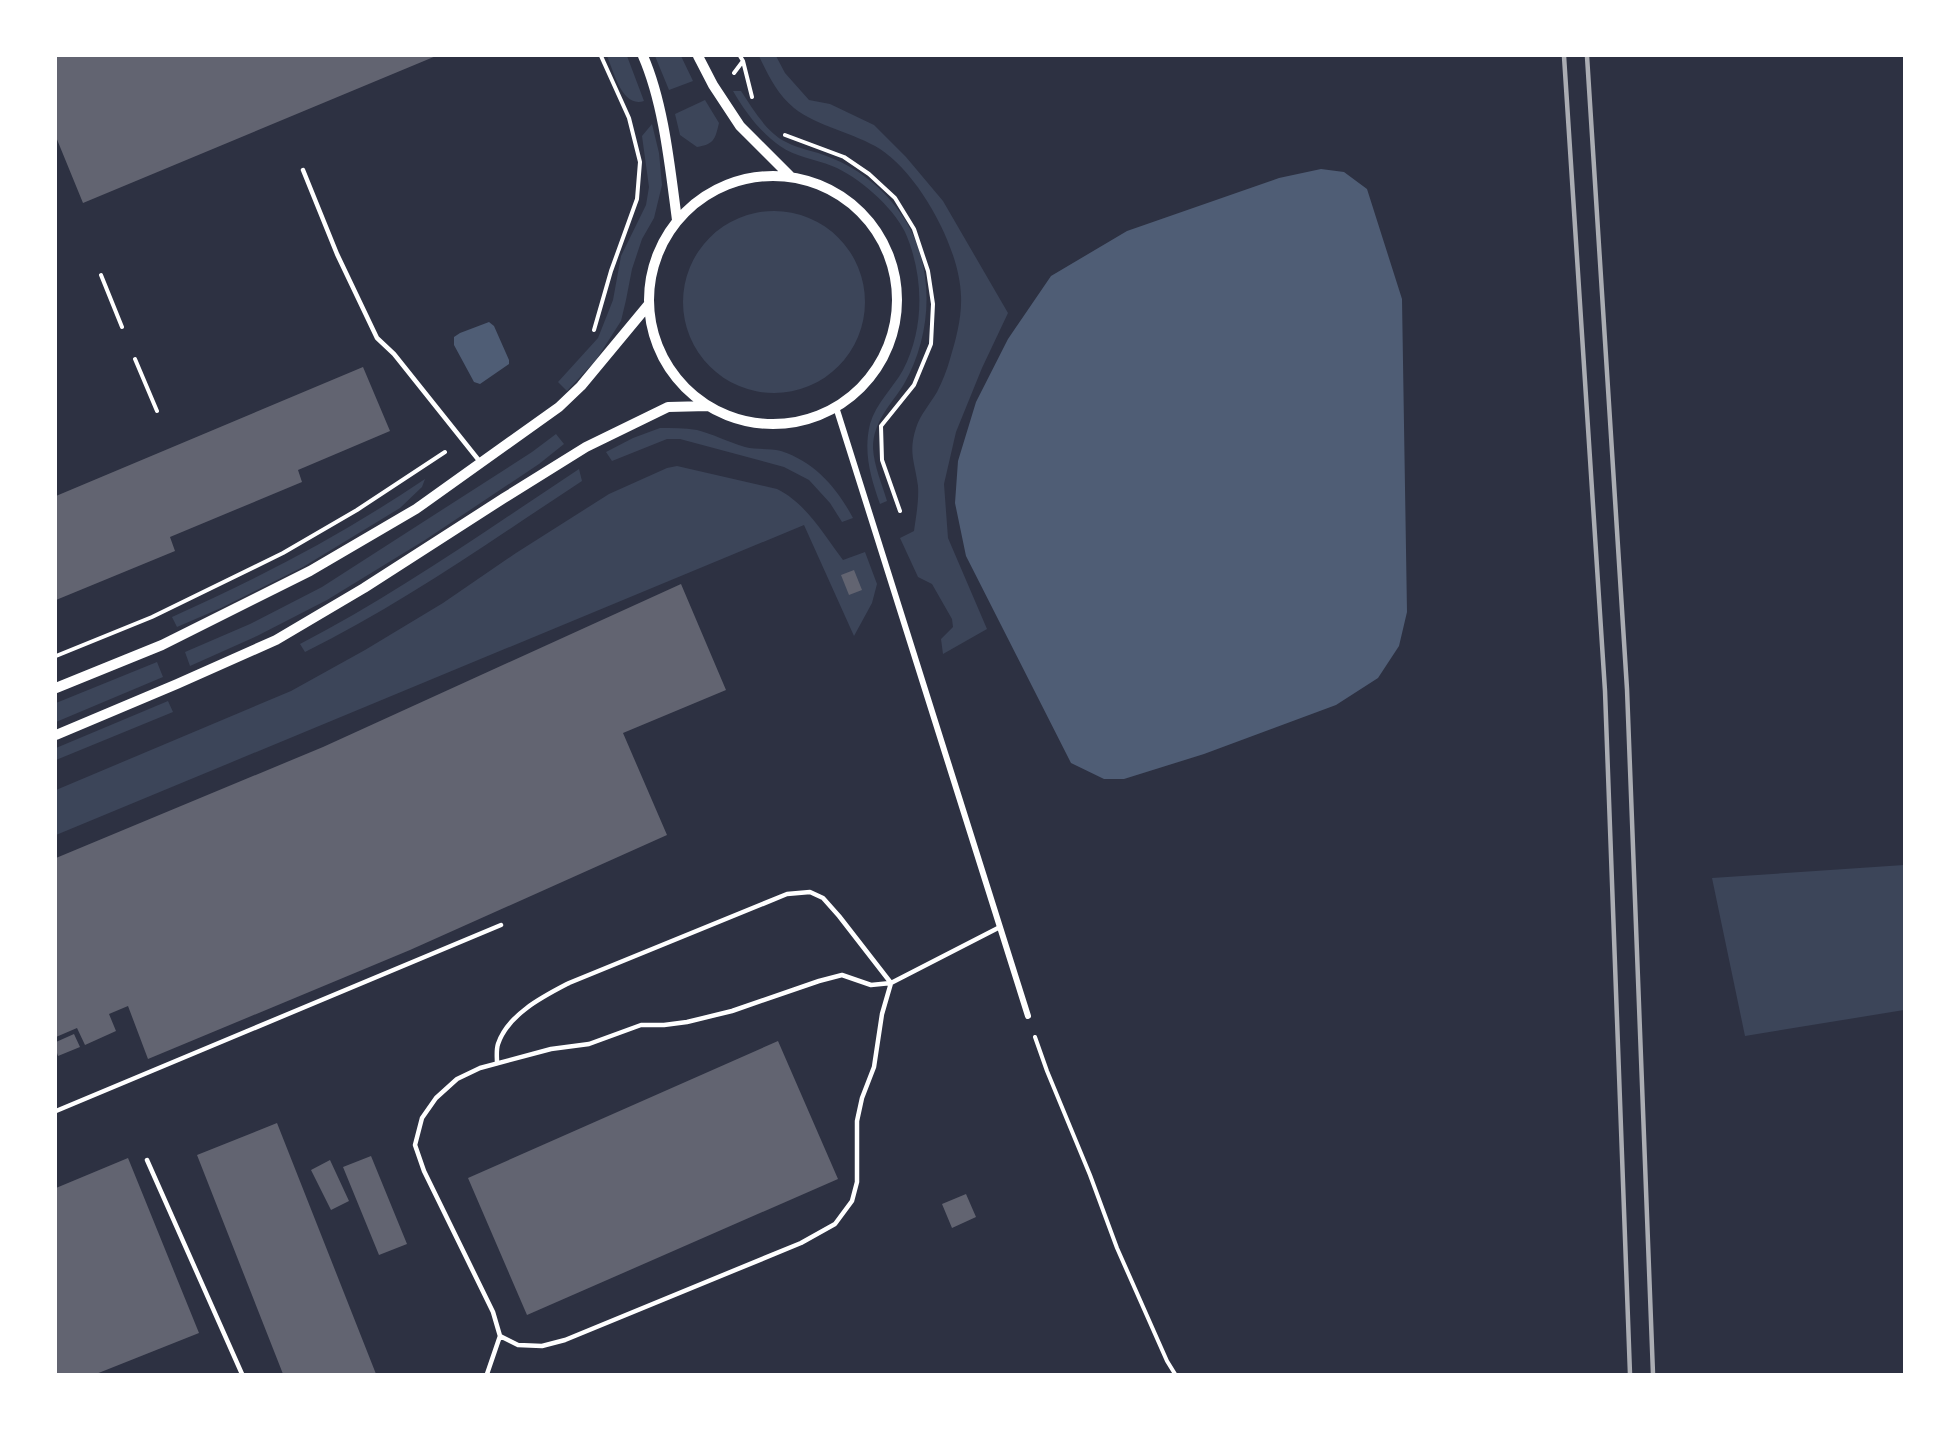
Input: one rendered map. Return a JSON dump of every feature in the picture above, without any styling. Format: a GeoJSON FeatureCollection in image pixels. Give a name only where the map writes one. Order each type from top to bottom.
{"type":"FeatureCollection","features":[{"type":"Feature","properties":{"kind":"street"},"geometry":{"type":"LineString","coordinates":[[643,56],[649,69],[658,106],[677,220]]}},
{"type":"Feature","properties":{"kind":"street"},"geometry":{"type":"LineString","coordinates":[[698,56],[713,85],[740,126],[790,176]]}},
{"type":"Feature","properties":{"kind":"street"},"geometry":{"type":"LineString","coordinates":[[790,176],[832,189],[867,216],[890,254],[898,297],[891,340],[869,379],[836,407],[794,423],[750,422],[708,406],[685,387],[666,362],[654,334],[649,304],[652,274],[662,246],[677,220],[709,193],[748,177],[790,176]]}},
{"type":"Feature","properties":{"kind":"street"},"geometry":{"type":"LineString","coordinates":[[56,688],[162,645],[310,571],[416,509],[559,407],[581,387],[649,304]]}},
{"type":"Feature","properties":{"kind":"street"},"geometry":{"type":"LineString","coordinates":[[56,735],[276,640],[364,588],[586,447],[668,407],[708,406]]}},
{"type":"Feature","properties":{"kind":"street"},"geometry":{"type":"LineString","coordinates":[[836,407],[1028,1016]]}},
{"type":"Feature","properties":{"kind":"lane"},"geometry":{"type":"LineString","coordinates":[[303,170],[337,254],[377,338],[394,354],[481,463]]}},
{"type":"Feature","properties":{"kind":"lane"},"geometry":{"type":"LineString","coordinates":[[497,1063],[497,1046],[506,1029],[538,999],[569,983],[787,894],[810,892],[823,898],[891,983]]}},
{"type":"Feature","properties":{"kind":"lane"},"geometry":{"type":"LineString","coordinates":[[56,1111],[501,925]]}},
{"type":"Feature","properties":{"kind":"lane"},"geometry":{"type":"LineString","coordinates":[[487,1374],[500,1336],[493,1312],[424,1171],[415,1145],[422,1118],[436,1098],[456,1079],[497,1063],[551,1049],[590,1044],[640,1025],[687,1022],[732,1011],[842,975],[870,985],[891,983],[1000,927]]}},
{"type":"Feature","properties":{"kind":"lane"},"geometry":{"type":"LineString","coordinates":[[500,1336],[518,1345],[542,1346],[565,1340],[801,1244],[834,1224],[852,1201],[857,1173],[857,1121],[862,1098],[874,1067],[882,1014],[891,983]]}},
{"type":"Feature","properties":{"kind":"lane"},"geometry":{"type":"LineString","coordinates":[[147,1160],[242,1374]]}},
{"type":"Feature","properties":{"kind":"path"},"geometry":{"type":"LineString","coordinates":[[591,338],[611,271],[637,199],[640,162],[629,118],[601,56]]}},
{"type":"Feature","properties":{"kind":"path"},"geometry":{"type":"LineString","coordinates":[[743,61],[754,104]]}},
{"type":"Feature","properties":{"kind":"path"},"geometry":{"type":"LineString","coordinates":[[784,134],[844,157],[869,174],[895,198],[914,229],[928,271],[933,304],[931,344],[914,385],[881,426],[882,460],[900,511]]}},
{"type":"Feature","properties":{"kind":"path"},"geometry":{"type":"LineString","coordinates":[[101,275],[122,327]]}},
{"type":"Feature","properties":{"kind":"path"},"geometry":{"type":"LineString","coordinates":[[135,358],[157,411]]}},
{"type":"Feature","properties":{"kind":"path"},"geometry":{"type":"LineString","coordinates":[[56,656],[152,617],[283,553],[357,510],[464,440]]}},
{"type":"Feature","properties":{"kind":"path"},"geometry":{"type":"LineString","coordinates":[[1028,1016],[1047,1071],[1117,1248],[1167,1361],[1175,1374]]}},
{"type":"Feature","properties":{"kind":"shaded area"},"geometry":{"type":"Polygon","coordinates":[[[607,56],[627,56],[644,101],[636,102],[624,94],[607,56]]]}},
{"type":"Feature","properties":{"kind":"shaded area"},"geometry":{"type":"Polygon","coordinates":[[[655,56],[681,56],[693,81],[669,90],[655,56]]]}},
{"type":"Feature","properties":{"kind":"shaded area"},"geometry":{"type":"Polygon","coordinates":[[[759,56],[776,56],[785,73],[809,100],[830,104],[874,125],[906,157],[943,201],[1008,313],[982,368],[956,432],[944,484],[948,538],[987,629],[943,654],[941,639],[953,627],[952,619],[932,584],[918,577],[900,538],[914,531],[916,520],[918,486],[912,451],[916,428],[943,380],[958,328],[961,296],[954,257],[923,195],[895,161],[870,143],[813,120],[794,108],[778,90],[759,56]]]}},
{"type":"Feature","properties":{"kind":"shaded area"},"geometry":{"type":"Polygon","coordinates":[[[733,91],[741,91],[760,120],[779,138],[841,162],[873,183],[900,212],[916,242],[926,283],[925,324],[913,365],[904,384],[879,421],[874,438],[875,461],[887,501],[880,504],[869,465],[867,445],[870,424],[880,402],[903,370],[915,337],[918,319],[919,283],[905,232],[874,193],[853,177],[825,164],[792,153],[766,135],[733,91]]]}},
{"type":"Feature","properties":{"kind":"shaded area"},"geometry":{"type":"Polygon","coordinates":[[[705,100],[719,123],[713,140],[697,147],[680,135],[675,114],[705,100]]]}},
{"type":"Feature","properties":{"kind":"shaded area"},"geometry":{"type":"Polygon","coordinates":[[[652,124],[659,153],[662,185],[654,218],[642,239],[632,269],[621,321],[596,360],[567,391],[558,382],[598,338],[613,300],[621,256],[646,205],[649,187],[642,136],[652,124]]]}},
{"type":"Feature","properties":{"kind":"shaded area"},"geometry":{"type":"Polygon","coordinates":[[[1321,169],[1344,172],[1367,189],[1402,299],[1407,612],[1399,646],[1378,678],[1336,705],[1204,754],[1124,779],[1104,779],[1071,763],[966,556],[955,503],[958,461],[976,402],[1008,339],[1051,276],[1127,231],[1279,178],[1321,169]]]}},
{"type":"Feature","properties":{"kind":"shaded area"},"geometry":{"type":"Polygon","coordinates":[[[774,211],[809,218],[825,226],[838,238],[850,251],[858,267],[865,302],[858,337],[850,353],[838,366],[825,378],[809,386],[774,393],[739,386],[723,378],[710,366],[698,353],[690,337],[683,302],[690,267],[698,251],[710,238],[723,226],[739,218],[774,211]]]}},
{"type":"Feature","properties":{"kind":"shaded area"},"geometry":{"type":"Polygon","coordinates":[[[489,322],[494,326],[509,364],[480,384],[474,382],[454,345],[454,337],[489,322]]]}},
{"type":"Feature","properties":{"kind":"shaded area"},"geometry":{"type":"Polygon","coordinates":[[[660,428],[697,430],[745,447],[776,450],[793,456],[824,477],[840,496],[853,518],[842,522],[830,503],[809,480],[784,467],[680,439],[667,439],[612,461],[606,452],[633,438],[660,428]]]}},
{"type":"Feature","properties":{"kind":"shaded area"},"geometry":{"type":"Polygon","coordinates":[[[556,434],[564,444],[539,464],[425,540],[327,600],[257,636],[190,666],[185,652],[250,624],[322,587],[532,452],[556,434]]]}},
{"type":"Feature","properties":{"kind":"shaded area"},"geometry":{"type":"Polygon","coordinates":[[[677,466],[777,489],[806,511],[843,560],[865,552],[877,584],[872,603],[854,636],[804,525],[56,835],[56,790],[291,691],[443,603],[609,494],[667,468],[677,466]]]}},
{"type":"Feature","properties":{"kind":"shaded area"},"geometry":{"type":"Polygon","coordinates":[[[579,469],[582,481],[411,593],[305,652],[300,644],[372,604],[579,469]]]}},
{"type":"Feature","properties":{"kind":"shaded area"},"geometry":{"type":"Polygon","coordinates":[[[425,479],[422,487],[400,508],[303,567],[177,627],[172,617],[301,554],[364,518],[425,479]]]}},
{"type":"Feature","properties":{"kind":"shaded area"},"geometry":{"type":"Polygon","coordinates":[[[157,662],[163,677],[56,722],[56,703],[157,662]]]}},
{"type":"Feature","properties":{"kind":"shaded area"},"geometry":{"type":"Polygon","coordinates":[[[168,701],[173,712],[56,760],[56,748],[168,701]]]}},
{"type":"Feature","properties":{"kind":"shaded area"},"geometry":{"type":"Polygon","coordinates":[[[1904,865],[1904,1010],[1745,1036],[1712,878],[1904,865]]]}},
{"type":"Feature","properties":{"kind":"building"},"geometry":{"type":"Polygon","coordinates":[[[56,56],[436,56],[83,203],[56,137],[56,56]]]}},
{"type":"Feature","properties":{"kind":"building"},"geometry":{"type":"Polygon","coordinates":[[[363,367],[390,431],[298,470],[302,482],[170,537],[175,551],[56,600],[56,496],[363,367]]]}},
{"type":"Feature","properties":{"kind":"building"},"geometry":{"type":"Polygon","coordinates":[[[854,570],[862,590],[849,595],[841,575],[854,570]]]}},
{"type":"Feature","properties":{"kind":"building"},"geometry":{"type":"Polygon","coordinates":[[[681,584],[726,690],[623,733],[667,835],[410,950],[148,1059],[128,1006],[109,1014],[116,1031],[85,1045],[77,1028],[56,1037],[56,858],[323,747],[681,584]]]}},
{"type":"Feature","properties":{"kind":"building"},"geometry":{"type":"Polygon","coordinates":[[[74,1034],[80,1047],[58,1056],[56,1042],[74,1034]]]}},
{"type":"Feature","properties":{"kind":"building"},"geometry":{"type":"Polygon","coordinates":[[[778,1041],[838,1179],[527,1315],[468,1178],[778,1041]]]}},
{"type":"Feature","properties":{"kind":"building"},"geometry":{"type":"Polygon","coordinates":[[[277,1123],[376,1374],[283,1374],[197,1155],[277,1123]]]}},
{"type":"Feature","properties":{"kind":"building"},"geometry":{"type":"Polygon","coordinates":[[[371,1156],[407,1244],[379,1255],[343,1167],[371,1156]]]}},
{"type":"Feature","properties":{"kind":"building"},"geometry":{"type":"Polygon","coordinates":[[[128,1158],[199,1333],[96,1374],[56,1374],[56,1188],[128,1158]]]}},
{"type":"Feature","properties":{"kind":"building"},"geometry":{"type":"Polygon","coordinates":[[[330,1160],[349,1201],[331,1210],[311,1170],[330,1160]]]}},
{"type":"Feature","properties":{"kind":"building"},"geometry":{"type":"Polygon","coordinates":[[[966,1194],[976,1217],[952,1228],[942,1204],[966,1194]]]}},
{"type":"Feature","properties":{"kind":"railway"},"geometry":{"type":"LineString","coordinates":[[1564,56],[1605,691],[1630,1374]]}},
{"type":"Feature","properties":{"kind":"railway"},"geometry":{"type":"LineString","coordinates":[[1587,56],[1627,689],[1653,1374]]}}]}
